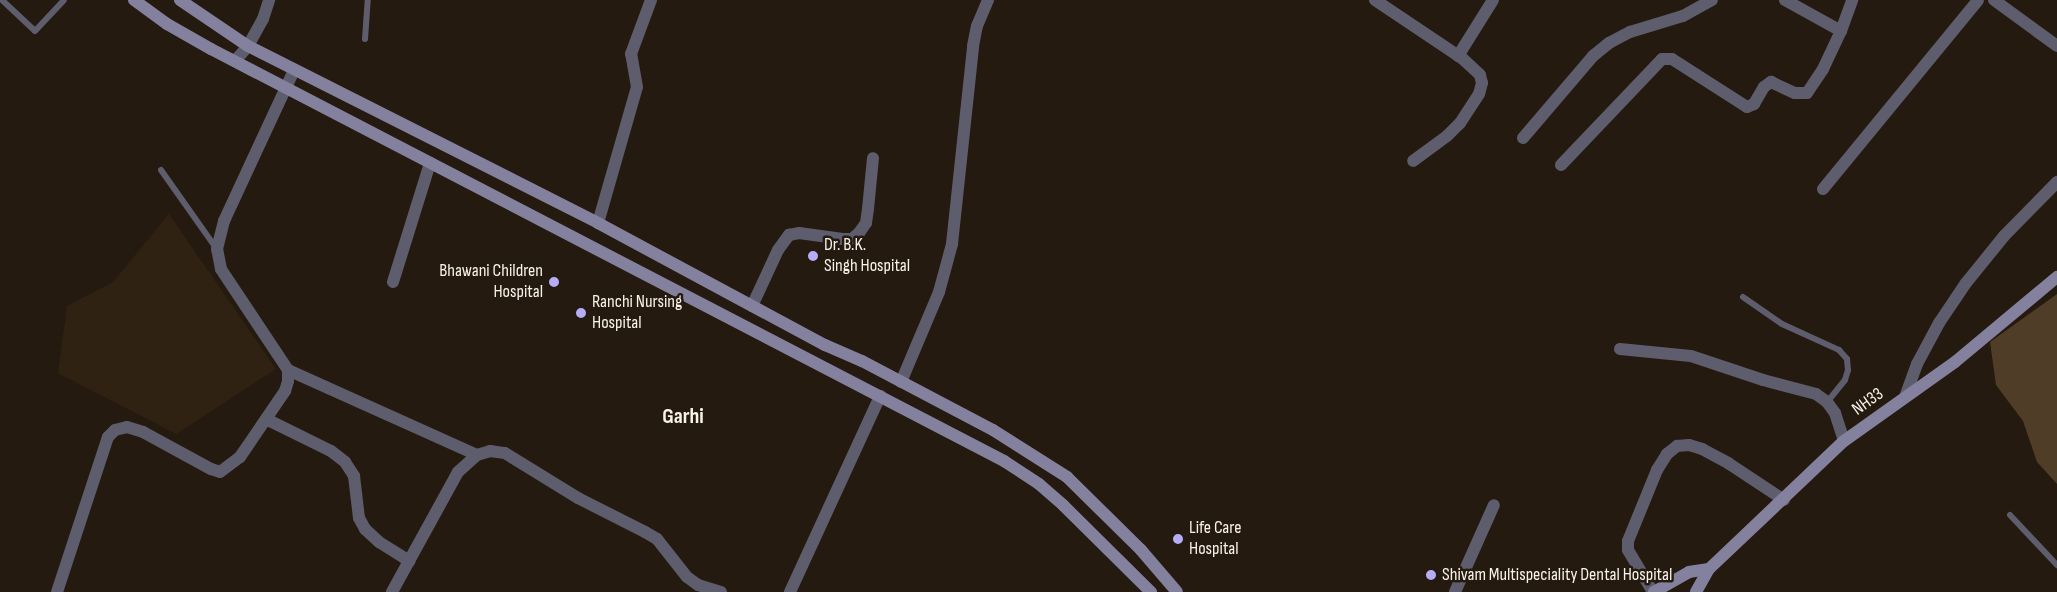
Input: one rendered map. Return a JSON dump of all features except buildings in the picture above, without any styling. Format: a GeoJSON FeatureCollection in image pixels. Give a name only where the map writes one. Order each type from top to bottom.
{"type":"FeatureCollection","features":[{"type":"Feature","properties":{"kind":"main road"},"geometry":{"type":"LineString","coordinates":[[134,0],[167,24],[235,62],[1004,461],[1039,484],[1086,526],[1151,592]]}},
{"type":"Feature","properties":{"kind":"main road"},"geometry":{"type":"LineString","coordinates":[[180,0],[248,46],[598,223],[752,306],[994,430],[1067,477],[1141,550],[1177,592]]}},
{"type":"Feature","properties":{"kind":"main road","name":"NH33"},"geometry":{"type":"LineString","coordinates":[[1696,592],[1710,569],[1844,441],[1955,362],[2057,277]]}},
{"type":"Feature","properties":{"kind":"main road"},"geometry":{"type":"LineString","coordinates":[[1654,592],[1689,572],[1710,569]]}},
{"type":"Feature","properties":{"kind":"street"},"geometry":{"type":"LineString","coordinates":[[235,62],[248,46],[264,19],[269,0]]}},
{"type":"Feature","properties":{"kind":"street"},"geometry":{"type":"LineString","coordinates":[[598,223],[637,87],[631,54],[651,0]]}},
{"type":"Feature","properties":{"kind":"street"},"geometry":{"type":"LineString","coordinates":[[901,382],[939,292],[952,244],[973,46],[977,26],[988,0]]}},
{"type":"Feature","properties":{"kind":"street"},"geometry":{"type":"LineString","coordinates":[[1375,0],[1458,56],[1480,75],[1482,83],[1479,94],[1460,123],[1448,136],[1413,161]]}},
{"type":"Feature","properties":{"kind":"street"},"geometry":{"type":"LineString","coordinates":[[1458,56],[1493,0]]}},
{"type":"Feature","properties":{"kind":"street"},"geometry":{"type":"LineString","coordinates":[[1523,138],[1594,56],[1609,43],[1630,32],[1683,16],[1712,0]]}},
{"type":"Feature","properties":{"kind":"street"},"geometry":{"type":"LineString","coordinates":[[1785,0],[1841,31]]}},
{"type":"Feature","properties":{"kind":"street"},"geometry":{"type":"LineString","coordinates":[[1561,165],[1662,58],[1672,59],[1743,105],[1750,106],[1767,84],[1771,82],[1795,93],[1807,92],[1823,69],[1841,31],[1852,0]]}},
{"type":"Feature","properties":{"kind":"street"},"geometry":{"type":"LineString","coordinates":[[1823,189],[1978,0]]}},
{"type":"Feature","properties":{"kind":"street"},"geometry":{"type":"LineString","coordinates":[[1994,0],[2057,46]]}},
{"type":"Feature","properties":{"kind":"street"},"geometry":{"type":"LineString","coordinates":[[294,70],[224,221],[217,249],[217,260],[221,269],[288,370],[477,455]]}},
{"type":"Feature","properties":{"kind":"street"},"geometry":{"type":"LineString","coordinates":[[752,306],[778,250],[789,235],[799,233],[843,240],[852,238],[859,233],[866,223],[874,158]]}},
{"type":"Feature","properties":{"kind":"street"},"geometry":{"type":"LineString","coordinates":[[393,282],[430,163]]}},
{"type":"Feature","properties":{"kind":"street"},"geometry":{"type":"LineString","coordinates":[[1905,397],[1917,364],[1939,324],[1966,283],[2004,236],[2057,182]]}},
{"type":"Feature","properties":{"kind":"street"},"geometry":{"type":"LineString","coordinates":[[1620,349],[1691,356],[1763,380],[1816,394],[1827,402],[1835,414],[1844,441]]}},
{"type":"Feature","properties":{"kind":"street"},"geometry":{"type":"LineString","coordinates":[[57,592],[108,437],[115,430],[126,427],[143,432],[220,472],[240,457],[285,391],[288,381],[288,370]]}},
{"type":"Feature","properties":{"kind":"street"},"geometry":{"type":"LineString","coordinates":[[790,592],[880,396]]}},
{"type":"Feature","properties":{"kind":"street"},"geometry":{"type":"LineString","coordinates":[[266,419],[331,452],[345,462],[354,476],[359,518],[365,528],[379,542],[408,561]]}},
{"type":"Feature","properties":{"kind":"street"},"geometry":{"type":"LineString","coordinates":[[1654,592],[1628,550],[1628,541],[1657,470],[1667,454],[1677,446],[1689,445],[1702,449],[1728,463],[1784,500]]}},
{"type":"Feature","properties":{"kind":"street"},"geometry":{"type":"LineString","coordinates":[[392,592],[458,472],[477,455],[490,451],[505,453],[578,498],[645,532],[657,540],[687,577],[698,585],[721,592]]}},
{"type":"Feature","properties":{"kind":"street"},"geometry":{"type":"LineString","coordinates":[[1455,592],[1494,505]]}},
{"type":"Feature","properties":{"kind":"lane"},"geometry":{"type":"LineString","coordinates":[[2,0],[35,31],[64,0]]}},
{"type":"Feature","properties":{"kind":"lane"},"geometry":{"type":"LineString","coordinates":[[365,39],[368,0]]}},
{"type":"Feature","properties":{"kind":"lane"},"geometry":{"type":"LineString","coordinates":[[161,170],[217,249]]}},
{"type":"Feature","properties":{"kind":"lane"},"geometry":{"type":"LineString","coordinates":[[1743,297],[1782,324],[1840,350],[1846,359],[1848,370],[1845,380],[1827,402]]}},
{"type":"Feature","properties":{"kind":"lane"},"geometry":{"type":"LineString","coordinates":[[2010,515],[2057,565]]}},
{"type":"Feature","properties":{"kind":"shaded area"},"geometry":{"type":"Polygon","coordinates":[[[169,214],[276,369],[176,434],[58,373],[67,306],[113,282],[169,214]]]}},
{"type":"Feature","properties":{"kind":"shaded area"},"geometry":{"type":"Polygon","coordinates":[[[2057,294],[2057,484],[2037,462],[2023,421],[1996,385],[1990,342],[2057,294]]]}},
{"type":"Feature","properties":{"kind":"place","name":"Dr. B.K. Singh Hospital"},"geometry":{"type":"Point","coordinates":[813,256]}},
{"type":"Feature","properties":{"kind":"place","name":"Bhawani Children Hospital"},"geometry":{"type":"Point","coordinates":[554,282]}},
{"type":"Feature","properties":{"kind":"place","name":"Ranchi Nursing Hospital"},"geometry":{"type":"Point","coordinates":[581,313]}},
{"type":"Feature","properties":{"kind":"place","name":"Life Care Hospital"},"geometry":{"type":"Point","coordinates":[1178,539]}},
{"type":"Feature","properties":{"kind":"place","name":"Shivam Multispeciality Dental Hospital"},"geometry":{"type":"Point","coordinates":[1431,575]}},
{"type":"Feature","properties":{"kind":"district","name":"Garhi"},"geometry":{"type":"Point","coordinates":[683,417]}}]}
